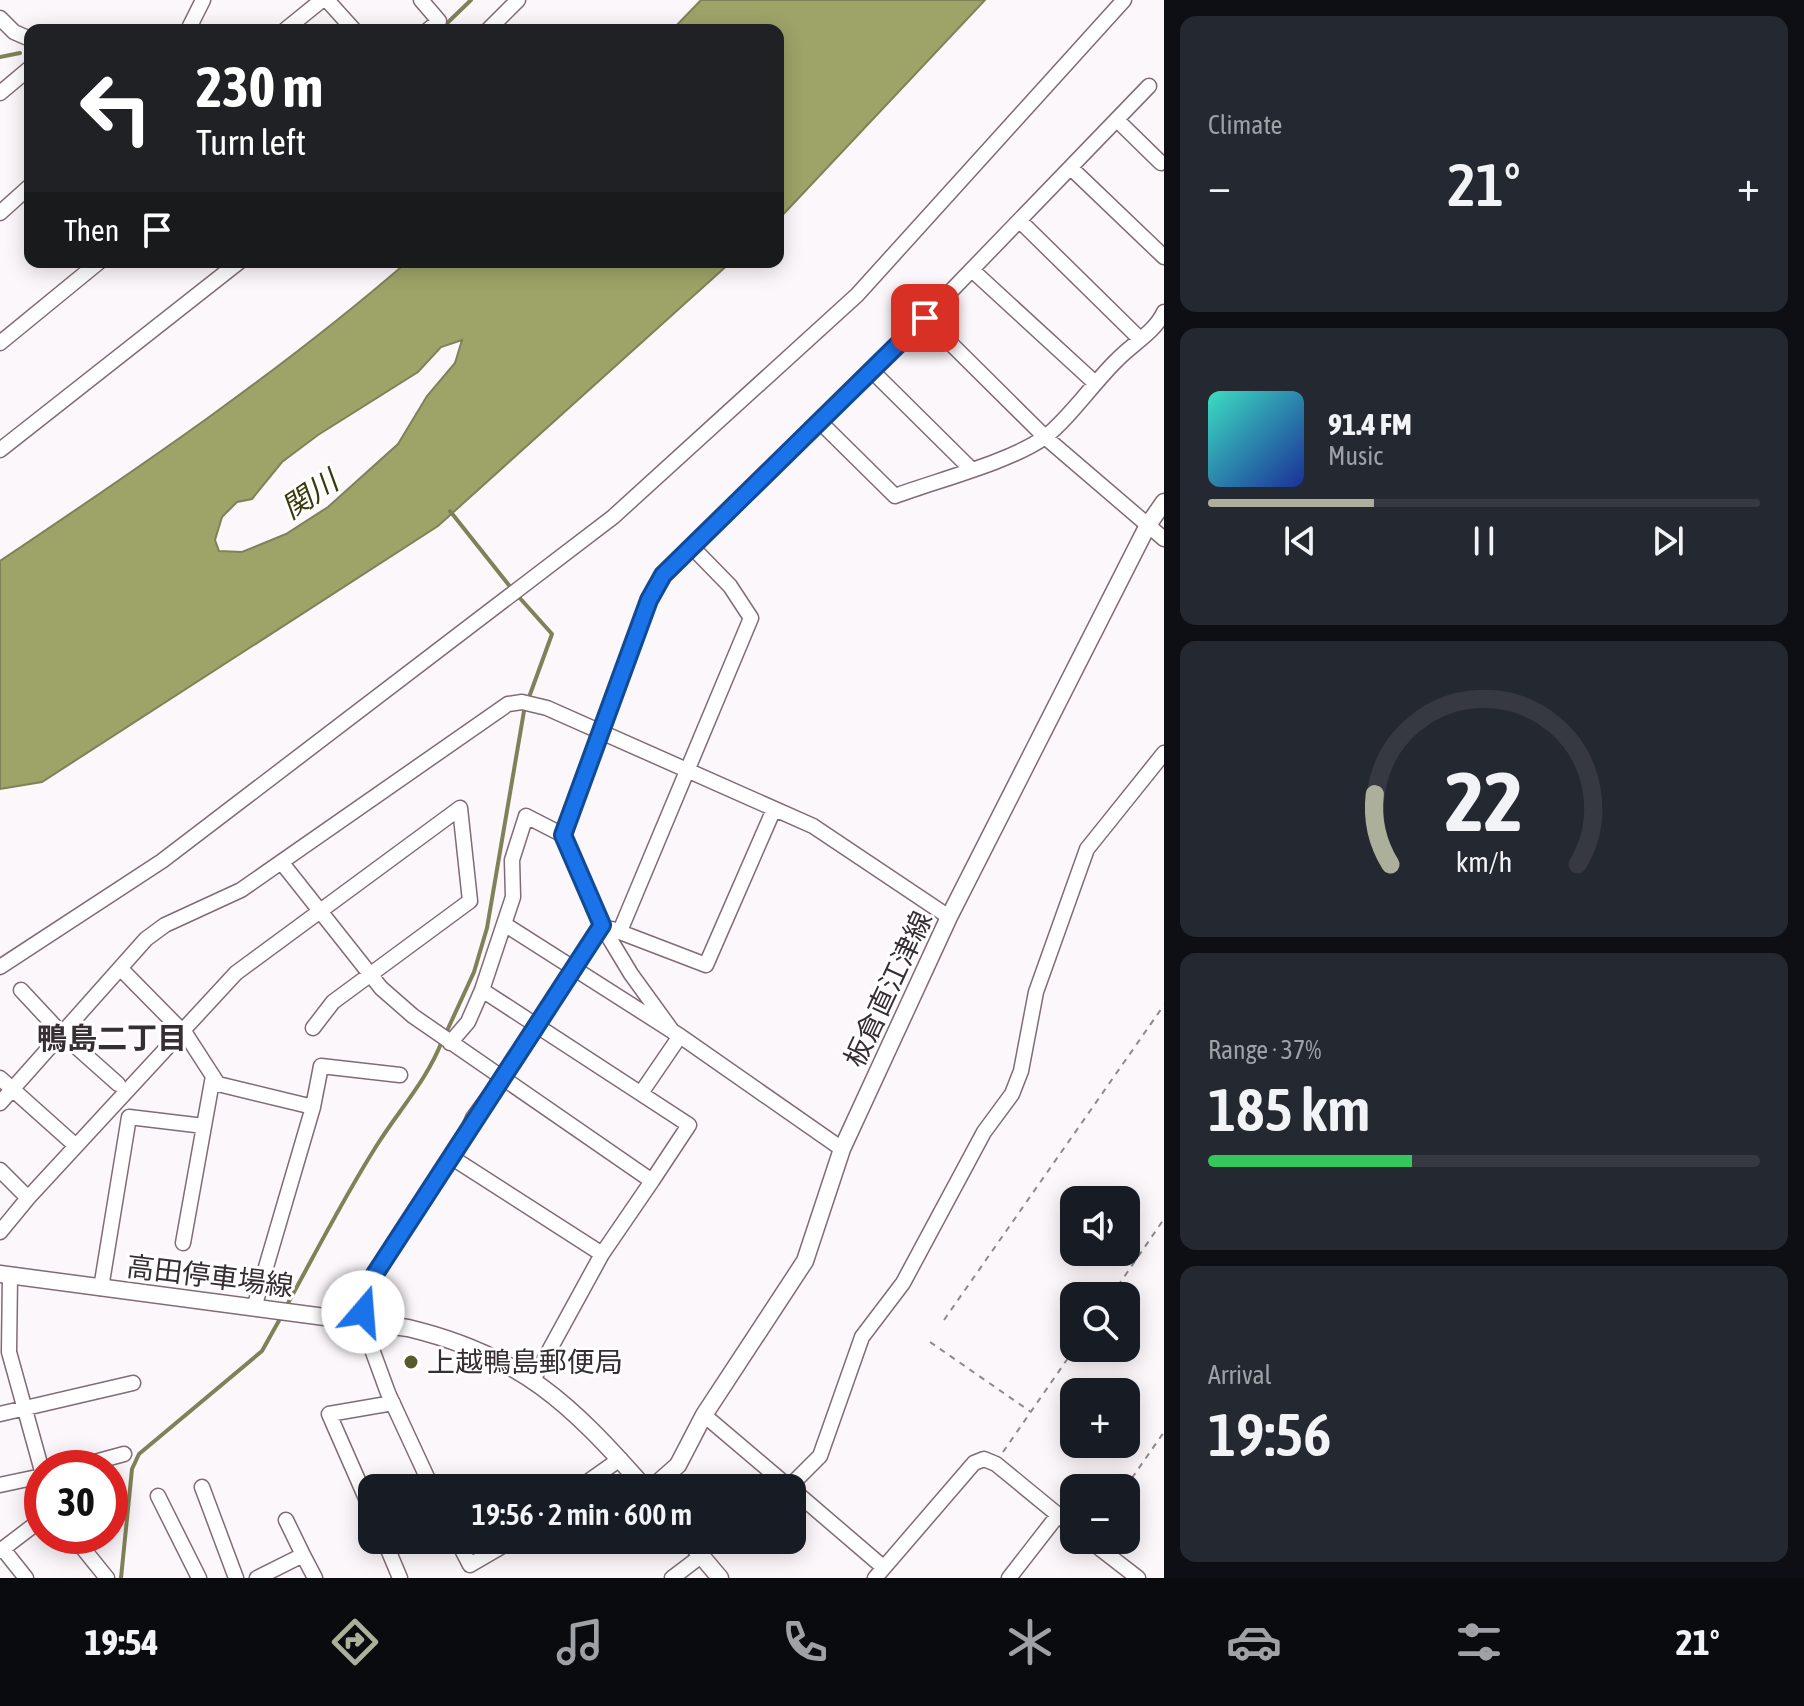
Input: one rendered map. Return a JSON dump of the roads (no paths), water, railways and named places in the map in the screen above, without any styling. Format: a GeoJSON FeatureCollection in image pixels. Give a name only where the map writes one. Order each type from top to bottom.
{"type":"FeatureCollection","features":[{"type":"Feature","properties":{"kind":"main road","name":"板倉直江津線"},"geometry":{"type":"LineString","coordinates":[[668,1474],[678,1465],[704,1415],[805,1261],[842,1149],[949,917],[1148,525],[1164,502]]}},
{"type":"Feature","properties":{"kind":"main road","name":"高田停車場線"},"geometry":{"type":"LineString","coordinates":[[5,1275],[362,1322],[452,1338],[533,1380],[585,1421],[633,1474]]}},
{"type":"Feature","properties":{"kind":"main road"},"geometry":{"type":"LineString","coordinates":[[701,1556],[720,1578]]}},
{"type":"Feature","properties":{"kind":"street"},"geometry":{"type":"LineString","coordinates":[[191,24],[203,0]]}},
{"type":"Feature","properties":{"kind":"street"},"geometry":{"type":"LineString","coordinates":[[293,24],[325,0],[348,24]]}},
{"type":"Feature","properties":{"kind":"street"},"geometry":{"type":"LineString","coordinates":[[421,0],[439,21],[435,24]]}},
{"type":"Feature","properties":{"kind":"street"},"geometry":{"type":"LineString","coordinates":[[494,24],[518,0]]}},
{"type":"Feature","properties":{"kind":"street"},"geometry":{"type":"LineString","coordinates":[[0,967],[162,861],[613,517],[857,295],[1124,0]]}},
{"type":"Feature","properties":{"kind":"street"},"geometry":{"type":"LineString","coordinates":[[0,18],[14,32],[24,36]]}},
{"type":"Feature","properties":{"kind":"street"},"geometry":{"type":"LineString","coordinates":[[0,93],[24,73]]}},
{"type":"Feature","properties":{"kind":"street"},"geometry":{"type":"LineString","coordinates":[[563,835],[649,600],[663,575],[925,318],[1149,86]]}},
{"type":"Feature","properties":{"kind":"street"},"geometry":{"type":"LineString","coordinates":[[1117,120],[1161,163]]}},
{"type":"Feature","properties":{"kind":"street"},"geometry":{"type":"LineString","coordinates":[[1071,168],[1164,257]]}},
{"type":"Feature","properties":{"kind":"street"},"geometry":{"type":"LineString","coordinates":[[0,213],[24,191]]}},
{"type":"Feature","properties":{"kind":"street"},"geometry":{"type":"LineString","coordinates":[[1020,221],[1139,338]]}},
{"type":"Feature","properties":{"kind":"street"},"geometry":{"type":"LineString","coordinates":[[0,343],[92,268]]}},
{"type":"Feature","properties":{"kind":"street"},"geometry":{"type":"LineString","coordinates":[[0,450],[231,268]]}},
{"type":"Feature","properties":{"kind":"street"},"geometry":{"type":"LineString","coordinates":[[972,270],[1094,382]]}},
{"type":"Feature","properties":{"kind":"street"},"geometry":{"type":"LineString","coordinates":[[819,421],[895,496],[1045,437],[1094,382],[1139,338],[1149,333],[1164,312]]}},
{"type":"Feature","properties":{"kind":"street"},"geometry":{"type":"LineString","coordinates":[[925,318],[1045,437],[1164,539]]}},
{"type":"Feature","properties":{"kind":"street"},"geometry":{"type":"LineString","coordinates":[[871,370],[970,468]]}},
{"type":"Feature","properties":{"kind":"street"},"geometry":{"type":"LineString","coordinates":[[620,931],[751,618],[730,586],[691,546]]}},
{"type":"Feature","properties":{"kind":"street"},"geometry":{"type":"LineString","coordinates":[[0,1103],[64,1036],[146,939],[165,925],[241,890],[508,704],[522,702],[547,708],[813,826],[949,917]]}},
{"type":"Feature","properties":{"kind":"street"},"geometry":{"type":"LineString","coordinates":[[803,1474],[820,1456],[862,1337],[903,1283],[984,1132],[1012,1094],[1021,1071],[1036,992],[1087,849],[1164,753]]}},
{"type":"Feature","properties":{"kind":"street"},"geometry":{"type":"LineString","coordinates":[[0,1232],[236,973],[460,808],[470,901],[333,1002],[313,1028]]}},
{"type":"Feature","properties":{"kind":"street"},"geometry":{"type":"LineString","coordinates":[[602,925],[706,965],[774,809]]}},
{"type":"Feature","properties":{"kind":"street"},"geometry":{"type":"LineString","coordinates":[[450,1043],[468,1022],[482,990],[513,897],[512,860],[526,816],[563,835],[602,925],[631,974],[677,1034]]}},
{"type":"Feature","properties":{"kind":"street"},"geometry":{"type":"LineString","coordinates":[[282,863],[370,973],[402,1007],[500,1079],[652,1181]]}},
{"type":"Feature","properties":{"kind":"street"},"geometry":{"type":"LineString","coordinates":[[504,924],[677,1034],[842,1149]]}},
{"type":"Feature","properties":{"kind":"street"},"geometry":{"type":"LineString","coordinates":[[426,1474],[393,1403],[362,1322],[365,1298],[375,1274],[602,925]]}},
{"type":"Feature","properties":{"kind":"street"},"geometry":{"type":"LineString","coordinates":[[121,969],[182,1031],[218,1084],[313,1107]]}},
{"type":"Feature","properties":{"kind":"street"},"geometry":{"type":"LineString","coordinates":[[21,990],[64,1036],[118,1084]]}},
{"type":"Feature","properties":{"kind":"street"},"geometry":{"type":"LineString","coordinates":[[482,990],[689,1125],[602,1254],[533,1380]]}},
{"type":"Feature","properties":{"kind":"street"},"geometry":{"type":"LineString","coordinates":[[641,1093],[677,1034]]}},
{"type":"Feature","properties":{"kind":"street"},"geometry":{"type":"LineString","coordinates":[[254,1308],[313,1107],[321,1066],[400,1075]]}},
{"type":"Feature","properties":{"kind":"street"},"geometry":{"type":"LineString","coordinates":[[183,1243],[213,1076]]}},
{"type":"Feature","properties":{"kind":"street"},"geometry":{"type":"LineString","coordinates":[[0,1078],[76,1146]]}},
{"type":"Feature","properties":{"kind":"street"},"geometry":{"type":"LineString","coordinates":[[101,1288],[129,1117],[204,1126]]}},
{"type":"Feature","properties":{"kind":"street"},"geometry":{"type":"LineString","coordinates":[[451,1157],[602,1254]]}},
{"type":"Feature","properties":{"kind":"street"},"geometry":{"type":"LineString","coordinates":[[0,1170],[28,1198]]}},
{"type":"Feature","properties":{"kind":"street"},"geometry":{"type":"LineString","coordinates":[[5,1275],[5,1352],[35,1450]]}},
{"type":"Feature","properties":{"kind":"street"},"geometry":{"type":"LineString","coordinates":[[0,1414],[133,1383]]}},
{"type":"Feature","properties":{"kind":"street"},"geometry":{"type":"LineString","coordinates":[[358,1480],[329,1414],[393,1403]]}},
{"type":"Feature","properties":{"kind":"street"},"geometry":{"type":"LineString","coordinates":[[704,1415],[774,1474]]}},
{"type":"Feature","properties":{"kind":"street"},"geometry":{"type":"LineString","coordinates":[[599,1474],[620,1459]]}},
{"type":"Feature","properties":{"kind":"street"},"geometry":{"type":"LineString","coordinates":[[806,1503],[879,1573],[974,1463],[984,1459],[996,1464],[1058,1515],[1009,1578]]}},
{"type":"Feature","properties":{"kind":"street"},"geometry":{"type":"LineString","coordinates":[[0,1485],[24,1479]]}},
{"type":"Feature","properties":{"kind":"street"},"geometry":{"type":"LineString","coordinates":[[202,1487],[236,1578]]}},
{"type":"Feature","properties":{"kind":"street"},"geometry":{"type":"LineString","coordinates":[[158,1496],[199,1578]]}},
{"type":"Feature","properties":{"kind":"street"},"geometry":{"type":"LineString","coordinates":[[286,1520],[315,1578]]}},
{"type":"Feature","properties":{"kind":"street"},"geometry":{"type":"LineString","coordinates":[[24,1533],[2,1550],[26,1578]]}},
{"type":"Feature","properties":{"kind":"street"},"geometry":{"type":"LineString","coordinates":[[88,1554],[107,1578]]}},
{"type":"Feature","properties":{"kind":"street"},"geometry":{"type":"LineString","coordinates":[[390,1554],[400,1578]]}},
{"type":"Feature","properties":{"kind":"street"},"geometry":{"type":"LineString","coordinates":[[464,1554],[470,1565],[489,1554]]}},
{"type":"Feature","properties":{"kind":"street"},"geometry":{"type":"LineString","coordinates":[[1107,1554],[1138,1578]]}},
{"type":"Feature","properties":{"kind":"street"},"geometry":{"type":"LineString","coordinates":[[257,1578],[303,1555]]}},
{"type":"Feature","properties":{"kind":"street"},"geometry":{"type":"LineString","coordinates":[[672,1578],[701,1556]]}},
{"type":"Feature","properties":{"kind":"waterway"},"geometry":{"type":"LineString","coordinates":[[446,24],[471,0]]}},
{"type":"Feature","properties":{"kind":"waterway"},"geometry":{"type":"LineString","coordinates":[[0,57],[20,53]]}},
{"type":"Feature","properties":{"kind":"waterway"},"geometry":{"type":"LineString","coordinates":[[450,511],[512,589]]}},
{"type":"Feature","properties":{"kind":"waterway"},"geometry":{"type":"LineString","coordinates":[[446,1033],[474,972],[487,928],[524,711],[552,634],[518,596]]}},
{"type":"Feature","properties":{"kind":"waterway"},"geometry":{"type":"LineString","coordinates":[[287,1305],[353,1184],[421,1082],[442,1041]]}},
{"type":"Feature","properties":{"kind":"waterway"},"geometry":{"type":"LineString","coordinates":[[121,1578],[132,1469],[139,1454],[262,1351],[281,1317]]}},
{"type":"Feature","properties":{"kind":"place","name":"上越鴨島郵便局"},"geometry":{"type":"Point","coordinates":[411,1362]}},
{"type":"Feature","properties":{"kind":"district","name":"鴨島二丁目"},"geometry":{"type":"Point","coordinates":[112,1039]}},
{"type":"Feature","properties":{"kind":"water label","name":"関川"},"geometry":{"type":"Point","coordinates":[310,495]}}]}
